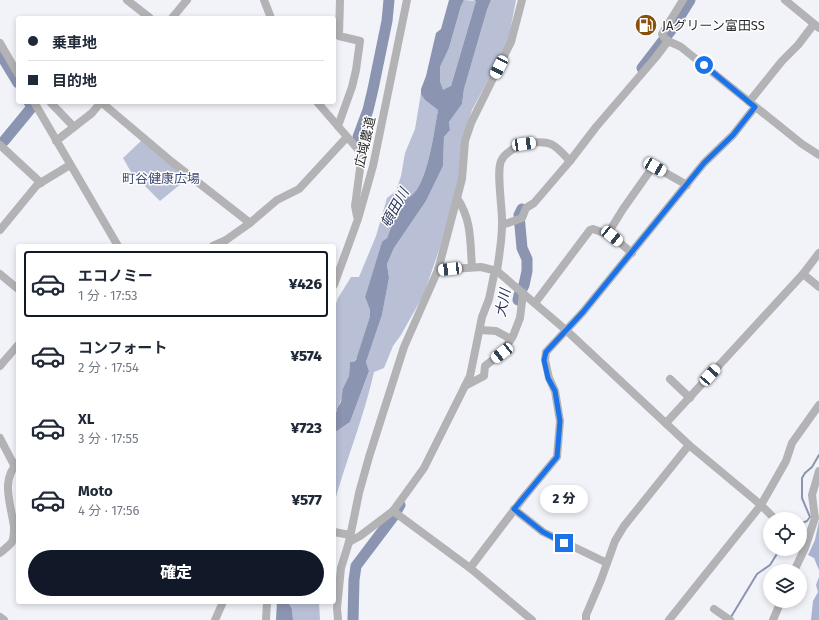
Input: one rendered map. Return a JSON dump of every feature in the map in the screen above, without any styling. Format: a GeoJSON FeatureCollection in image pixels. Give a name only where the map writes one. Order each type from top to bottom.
{"type":"FeatureCollection","features":[{"type":"Feature","properties":{"kind":"street"},"geometry":{"type":"LineString","coordinates":[[126,0],[147,16]]}},
{"type":"Feature","properties":{"kind":"street"},"geometry":{"type":"LineString","coordinates":[[174,16],[187,0]]}},
{"type":"Feature","properties":{"kind":"street"},"geometry":{"type":"LineString","coordinates":[[264,0],[270,16]]}},
{"type":"Feature","properties":{"kind":"street"},"geometry":{"type":"LineString","coordinates":[[338,126],[352,87],[360,41],[339,36],[340,0]]}},
{"type":"Feature","properties":{"kind":"street"},"geometry":{"type":"LineString","coordinates":[[402,0],[405,10]]}},
{"type":"Feature","properties":{"kind":"street","name":"広域農道"},"geometry":{"type":"LineString","coordinates":[[336,280],[358,219],[373,166],[407,0]]}},
{"type":"Feature","properties":{"kind":"street"},"geometry":{"type":"LineString","coordinates":[[338,620],[337,608],[341,568],[350,538],[359,493],[369,457],[404,347],[438,270],[462,178],[465,142],[469,129],[511,42],[522,0]]}},
{"type":"Feature","properties":{"kind":"street"},"geometry":{"type":"LineString","coordinates":[[683,0],[662,34],[668,41],[681,47],[802,144],[819,155]]}},
{"type":"Feature","properties":{"kind":"street"},"geometry":{"type":"LineString","coordinates":[[470,568],[514,509],[557,457],[560,421],[555,391],[548,378],[544,360],[546,352],[567,331],[704,163],[733,135],[752,104],[782,62],[816,26],[785,0]]}},
{"type":"Feature","properties":{"kind":"street"},"geometry":{"type":"LineString","coordinates":[[502,225],[522,218],[526,208],[534,203],[570,161],[596,127],[668,41]]}},
{"type":"Feature","properties":{"kind":"street"},"geometry":{"type":"LineString","coordinates":[[0,43],[16,71]]}},
{"type":"Feature","properties":{"kind":"street"},"geometry":{"type":"LineString","coordinates":[[35,104],[117,244]]}},
{"type":"Feature","properties":{"kind":"street"},"geometry":{"type":"LineString","coordinates":[[52,104],[74,127]]}},
{"type":"Feature","properties":{"kind":"street"},"geometry":{"type":"LineString","coordinates":[[56,141],[92,113],[99,104]]}},
{"type":"Feature","properties":{"kind":"street"},"geometry":{"type":"LineString","coordinates":[[103,104],[172,162],[250,223]]}},
{"type":"Feature","properties":{"kind":"street"},"geometry":{"type":"LineString","coordinates":[[320,104],[362,154],[355,206],[358,219]]}},
{"type":"Feature","properties":{"kind":"street"},"geometry":{"type":"LineString","coordinates":[[217,244],[226,240],[250,223],[277,200],[299,189],[347,137]]}},
{"type":"Feature","properties":{"kind":"street"},"geometry":{"type":"LineString","coordinates":[[336,533],[350,538],[360,536],[394,511],[424,468],[470,376],[482,317],[489,299],[496,270],[502,225],[501,160],[510,151],[524,144],[543,141],[557,147],[570,161]]}},
{"type":"Feature","properties":{"kind":"street"},"geometry":{"type":"LineString","coordinates":[[0,145],[41,183]]}},
{"type":"Feature","properties":{"kind":"street"},"geometry":{"type":"LineString","coordinates":[[0,230],[37,185],[70,165]]}},
{"type":"Feature","properties":{"kind":"street"},"geometry":{"type":"LineString","coordinates":[[607,235],[652,168],[655,167],[687,185]]}},
{"type":"Feature","properties":{"kind":"street"},"geometry":{"type":"LineString","coordinates":[[457,198],[464,208],[471,234],[472,267]]}},
{"type":"Feature","properties":{"kind":"street"},"geometry":{"type":"LineString","coordinates":[[535,303],[590,230],[593,229],[612,236],[632,253]]}},
{"type":"Feature","properties":{"kind":"street"},"geometry":{"type":"LineString","coordinates":[[666,423],[803,274],[819,253]]}},
{"type":"Feature","properties":{"kind":"street"},"geometry":{"type":"LineString","coordinates":[[438,270],[472,267],[496,270],[567,331],[690,445],[768,512]]}},
{"type":"Feature","properties":{"kind":"street"},"geometry":{"type":"LineString","coordinates":[[0,274],[16,287]]}},
{"type":"Feature","properties":{"kind":"street"},"geometry":{"type":"LineString","coordinates":[[803,274],[819,287]]}},
{"type":"Feature","properties":{"kind":"street"},"geometry":{"type":"LineString","coordinates":[[465,386],[484,376],[485,366],[502,353],[511,339],[520,318],[522,293]]}},
{"type":"Feature","properties":{"kind":"street"},"geometry":{"type":"LineString","coordinates":[[480,330],[496,331],[511,339]]}},
{"type":"Feature","properties":{"kind":"street"},"geometry":{"type":"LineString","coordinates":[[0,366],[16,347]]}},
{"type":"Feature","properties":{"kind":"street"},"geometry":{"type":"LineString","coordinates":[[670,379],[690,398]]}},
{"type":"Feature","properties":{"kind":"street"},"geometry":{"type":"LineString","coordinates":[[670,620],[761,505],[786,461],[792,443],[819,405]]}},
{"type":"Feature","properties":{"kind":"street"},"geometry":{"type":"LineString","coordinates":[[0,438],[16,464],[7,477],[6,489],[14,533],[12,542],[1,551]]}},
{"type":"Feature","properties":{"kind":"street"},"geometry":{"type":"LineString","coordinates":[[586,620],[586,615],[601,580],[614,541],[624,526],[690,445]]}},
{"type":"Feature","properties":{"kind":"street"},"geometry":{"type":"LineString","coordinates":[[807,535],[815,518],[812,495],[819,471]]}},
{"type":"Feature","properties":{"kind":"street"},"geometry":{"type":"LineString","coordinates":[[514,509],[543,532],[607,563]]}},
{"type":"Feature","properties":{"kind":"street"},"geometry":{"type":"LineString","coordinates":[[394,511],[470,568],[532,620]]}},
{"type":"Feature","properties":{"kind":"street"},"geometry":{"type":"LineString","coordinates":[[215,620],[222,604]]}},
{"type":"Feature","properties":{"kind":"street"},"geometry":{"type":"LineString","coordinates":[[266,620],[267,604]]}},
{"type":"Feature","properties":{"kind":"street"},"geometry":{"type":"LineString","coordinates":[[773,620],[778,608]]}},
{"type":"Feature","properties":{"kind":"street"},"geometry":{"type":"LineString","coordinates":[[714,609],[730,620]]}},
{"type":"Feature","properties":{"kind":"street"},"geometry":{"type":"LineString","coordinates":[[0,617],[4,620]]}},
{"type":"Feature","properties":{"kind":"green space"},"geometry":{"type":"Polygon","coordinates":[[[464,0],[476,1],[451,86],[443,91],[440,81],[440,67],[449,48],[464,0]]]}},
{"type":"Feature","properties":{"kind":"green space"},"geometry":{"type":"Polygon","coordinates":[[[491,0],[516,0],[508,42],[472,110],[464,134],[460,177],[440,247],[424,294],[401,335],[393,346],[384,368],[374,372],[336,497],[336,432],[350,422],[369,371],[366,362],[382,315],[389,278],[387,264],[394,248],[426,201],[443,166],[444,137],[450,130],[449,122],[462,104],[464,89],[491,0]]]}},
{"type":"Feature","properties":{"kind":"green space"},"geometry":{"type":"Polygon","coordinates":[[[421,93],[425,100],[438,110],[426,169],[417,189],[408,198],[402,199],[387,238],[382,243],[365,297],[370,310],[370,316],[357,358],[353,362],[350,362],[349,376],[343,388],[343,394],[336,412],[336,304],[351,277],[359,277],[376,236],[387,198],[396,191],[401,176],[405,153],[415,129],[421,93]]]}},
{"type":"Feature","properties":{"kind":"green space","name":"町谷健康広場"},"geometry":{"type":"Polygon","coordinates":[[[142,140],[188,178],[160,201],[131,172],[123,158],[142,140]]]}},
{"type":"Feature","properties":{"kind":"green space"},"geometry":{"type":"Polygon","coordinates":[[[289,604],[319,604],[320,620],[293,620],[292,609],[289,604]]]}},
{"type":"Feature","properties":{"kind":"shaded area"},"geometry":{"type":"Polygon","coordinates":[[[449,0],[464,0],[449,48],[440,67],[440,81],[443,90],[451,86],[476,1],[473,0],[491,0],[464,89],[462,104],[449,122],[450,130],[444,137],[443,166],[426,201],[394,248],[387,264],[389,278],[382,315],[366,362],[369,371],[350,422],[336,432],[336,412],[341,402],[343,388],[349,376],[350,362],[356,360],[370,316],[370,310],[365,297],[382,242],[387,238],[402,199],[411,196],[417,189],[426,169],[438,110],[425,100],[421,94],[421,89],[426,76],[436,33],[441,29],[449,0]]]}},
{"type":"Feature","properties":{"kind":"shaded area"},"geometry":{"type":"Polygon","coordinates":[[[819,521],[819,570],[814,558],[808,555],[815,540],[819,521]]]}},
{"type":"Feature","properties":{"kind":"shaded area"},"geometry":{"type":"Polygon","coordinates":[[[819,577],[819,620],[811,620],[813,601],[818,592],[816,585],[819,577]]]}},
{"type":"Feature","properties":{"kind":"shaded area"},"geometry":{"type":"Polygon","coordinates":[[[277,604],[289,604],[292,609],[293,620],[276,620],[277,604]]]}},
{"type":"Feature","properties":{"kind":"waterway"},"geometry":{"type":"LineString","coordinates":[[358,137],[368,110],[373,89],[387,21],[389,0]]}},
{"type":"Feature","properties":{"kind":"waterway","name":"大川"},"geometry":{"type":"LineString","coordinates":[[642,68],[672,29],[690,0]]}},
{"type":"Feature","properties":{"kind":"waterway"},"geometry":{"type":"LineString","coordinates":[[0,53],[16,80]]}},
{"type":"Feature","properties":{"kind":"waterway"},"geometry":{"type":"LineString","coordinates":[[4,141],[32,107],[30,104]]}},
{"type":"Feature","properties":{"kind":"waterway","name":"大川"},"geometry":{"type":"LineString","coordinates":[[518,300],[524,285],[527,271],[527,259],[522,248],[519,215],[522,209]]}},
{"type":"Feature","properties":{"kind":"waterway"},"geometry":{"type":"LineString","coordinates":[[807,521],[810,517],[802,498],[802,478],[812,467],[819,455]]}},
{"type":"Feature","properties":{"kind":"waterway","name":"大川"},"geometry":{"type":"LineString","coordinates":[[353,620],[354,580],[356,566],[393,517],[400,505]]}},
{"type":"Feature","properties":{"kind":"waterway"},"geometry":{"type":"LineString","coordinates":[[731,617],[757,574],[770,565],[776,556]]}},
{"type":"Feature","properties":{"kind":"place","name":"JAグリーン富田SS"},"geometry":{"type":"Point","coordinates":[646,25]}},
{"type":"Feature","properties":{"kind":"route"},"geometry":{"type":"LineString","coordinates":[[564,543],[543,532],[514,509],[557,457],[560,421],[555,391],[548,378],[544,360],[546,352],[583,312],[704,163],[733,135],[755,107],[704,65]]}},
{"type":"Feature","properties":{"kind":"water label","name":"頓田川"},"geometry":{"type":"Point","coordinates":[395,208]}}]}
